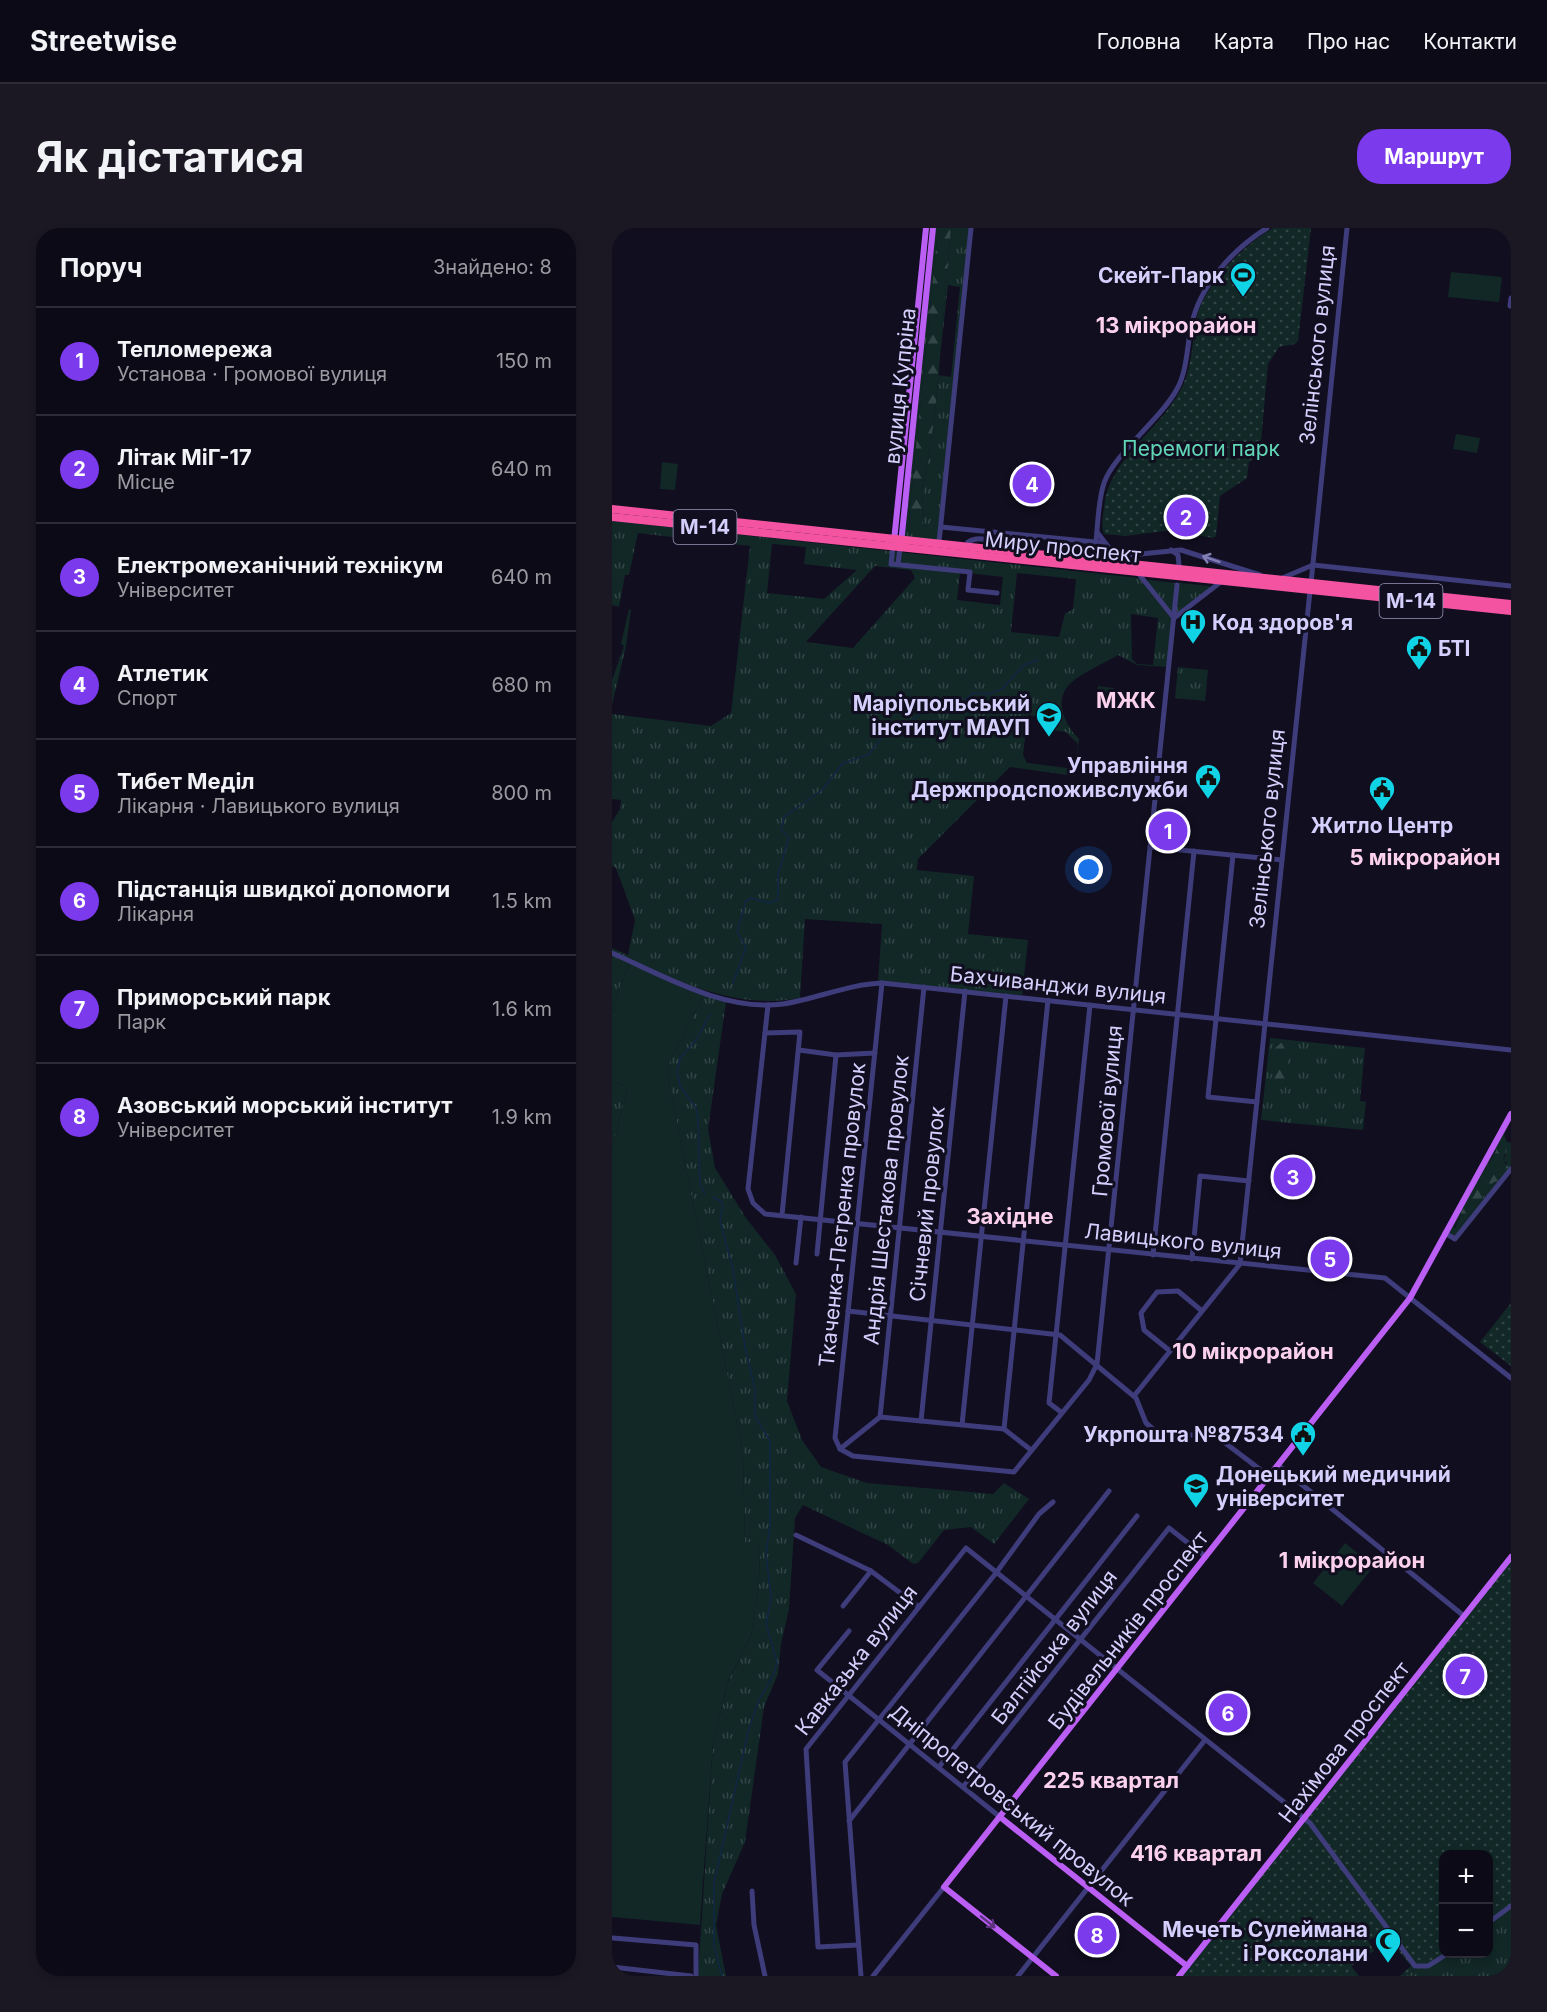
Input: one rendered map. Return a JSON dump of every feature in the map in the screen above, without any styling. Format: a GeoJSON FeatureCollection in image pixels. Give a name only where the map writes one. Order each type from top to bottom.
{"type":"FeatureCollection","features":[{"type":"Feature","properties":{"kind":"highway","name":"Миру проспект"},"geometry":{"type":"LineString","coordinates":[[612,509],[1138,573],[1511,604]]}},
{"type":"Feature","properties":{"kind":"highway","name":"Миру проспект"},"geometry":{"type":"LineString","coordinates":[[612,517],[799,533]]}},
{"type":"Feature","properties":{"kind":"highway","name":"Миру проспект"},"geometry":{"type":"LineString","coordinates":[[967,551],[1001,551],[1086,560],[1118,560],[1274,579],[1311,587],[1511,611]]}},
{"type":"Feature","properties":{"kind":"main road","name":"вулиця Купріна"},"geometry":{"type":"LineString","coordinates":[[926,228],[928,243]]}},
{"type":"Feature","properties":{"kind":"main road","name":"вулиця Купріна"},"geometry":{"type":"LineString","coordinates":[[897,544],[928,243],[933,228]]}},
{"type":"Feature","properties":{"kind":"main road","name":"Будівельників проспект"},"geometry":{"type":"LineString","coordinates":[[944,1887],[1118,1670],[1410,1298],[1511,1114]]}},
{"type":"Feature","properties":{"kind":"main road","name":"Нахімова проспект"},"geometry":{"type":"LineString","coordinates":[[1179,1976],[1511,1557]]}},
{"type":"Feature","properties":{"kind":"main road","name":"Дніпропетровський провулок"},"geometry":{"type":"LineString","coordinates":[[1000,1817],[1187,1966]]}},
{"type":"Feature","properties":{"kind":"main road"},"geometry":{"type":"LineString","coordinates":[[944,1887],[1056,1976]]}},
{"type":"Feature","properties":{"kind":"street"},"geometry":{"type":"LineString","coordinates":[[943,549],[941,527],[971,228]]}},
{"type":"Feature","properties":{"kind":"street"},"geometry":{"type":"LineString","coordinates":[[1096,542],[1102,491],[1109,474],[1173,396],[1180,382],[1193,317],[1203,293],[1219,271],[1247,243],[1268,228]]}},
{"type":"Feature","properties":{"kind":"street","name":"Зелінського вулиця"},"geometry":{"type":"LineString","coordinates":[[1240,1264],[1347,228]]}},
{"type":"Feature","properties":{"kind":"street"},"geometry":{"type":"LineString","coordinates":[[1510,306],[1511,298]]}},
{"type":"Feature","properties":{"kind":"street"},"geometry":{"type":"LineString","coordinates":[[941,527],[1105,543]]}},
{"type":"Feature","properties":{"kind":"street"},"geometry":{"type":"LineString","coordinates":[[1097,532],[1118,560],[1170,550],[1192,552],[1274,579],[1313,566],[1511,586]]}},
{"type":"Feature","properties":{"kind":"street"},"geometry":{"type":"LineString","coordinates":[[897,544],[891,564],[970,572],[968,590],[997,592]]}},
{"type":"Feature","properties":{"kind":"street"},"geometry":{"type":"LineString","coordinates":[[897,544],[898,564]]}},
{"type":"Feature","properties":{"kind":"street"},"geometry":{"type":"LineString","coordinates":[[1170,550],[1176,552],[1180,562],[1184,554],[1192,552]]}},
{"type":"Feature","properties":{"kind":"street"},"geometry":{"type":"LineString","coordinates":[[1138,573],[1174,618],[1222,581]]}},
{"type":"Feature","properties":{"kind":"street","name":"Громової вулиця"},"geometry":{"type":"LineString","coordinates":[[840,1449],[853,1456],[1014,1472],[1060,1412],[1089,1380],[1097,1364],[1177,585]]}},
{"type":"Feature","properties":{"kind":"street"},"geometry":{"type":"LineString","coordinates":[[1150,847],[1282,860]]}},
{"type":"Feature","properties":{"kind":"street"},"geometry":{"type":"LineString","coordinates":[[1153,1255],[1194,851]]}},
{"type":"Feature","properties":{"kind":"street"},"geometry":{"type":"LineString","coordinates":[[1233,855],[1209,1097],[1257,1102]]}},
{"type":"Feature","properties":{"kind":"street","name":"Бахчиванджи вулиця"},"geometry":{"type":"LineString","coordinates":[[612,953],[704,992],[730,1000],[768,1005],[882,983],[1511,1050]]}},
{"type":"Feature","properties":{"kind":"street","name":"Ткаченка-Петренка провулок"},"geometry":{"type":"LineString","coordinates":[[840,1449],[835,1438],[882,983]]}},
{"type":"Feature","properties":{"kind":"street","name":"Андрія Шестакова провулок"},"geometry":{"type":"LineString","coordinates":[[880,1417],[924,987]]}},
{"type":"Feature","properties":{"kind":"street","name":"Січневий провулок"},"geometry":{"type":"LineString","coordinates":[[921,1421],[965,991]]}},
{"type":"Feature","properties":{"kind":"street"},"geometry":{"type":"LineString","coordinates":[[962,1425],[1006,996]]}},
{"type":"Feature","properties":{"kind":"street"},"geometry":{"type":"LineString","coordinates":[[1004,1429],[1048,1000]]}},
{"type":"Feature","properties":{"kind":"street","name":"Лавицького вулиця"},"geometry":{"type":"LineString","coordinates":[[768,1005],[748,1189],[753,1203],[765,1214],[1386,1278],[1511,1378]]}},
{"type":"Feature","properties":{"kind":"street"},"geometry":{"type":"LineString","coordinates":[[1060,1412],[1049,1403],[1090,1005]]}},
{"type":"Feature","properties":{"kind":"street"},"geometry":{"type":"LineString","coordinates":[[765,1033],[800,1032],[782,1215]]}},
{"type":"Feature","properties":{"kind":"street"},"geometry":{"type":"LineString","coordinates":[[799,1050],[836,1055],[875,1053]]}},
{"type":"Feature","properties":{"kind":"street"},"geometry":{"type":"LineString","coordinates":[[817,1254],[836,1055]]}},
{"type":"Feature","properties":{"kind":"street"},"geometry":{"type":"LineString","coordinates":[[1445,1233],[1455,1239],[1511,1169]]}},
{"type":"Feature","properties":{"kind":"street"},"geometry":{"type":"LineString","coordinates":[[1192,1259],[1200,1176],[1249,1181]]}},
{"type":"Feature","properties":{"kind":"street"},"geometry":{"type":"LineString","coordinates":[[796,1263],[801,1217]]}},
{"type":"Feature","properties":{"kind":"street"},"geometry":{"type":"LineString","coordinates":[[1134,1396],[1240,1264]]}},
{"type":"Feature","properties":{"kind":"street"},"geometry":{"type":"LineString","coordinates":[[1170,1351],[1144,1330],[1141,1312],[1158,1292],[1178,1291],[1202,1311]]}},
{"type":"Feature","properties":{"kind":"street"},"geometry":{"type":"LineString","coordinates":[[848,1311],[1056,1334],[1097,1364],[1134,1396],[1146,1422],[1154,1430],[1164,1434],[1216,1436],[1270,1477]]}},
{"type":"Feature","properties":{"kind":"street"},"geometry":{"type":"LineString","coordinates":[[840,1449],[880,1417],[1004,1429],[1031,1450]]}},
{"type":"Feature","properties":{"kind":"street"},"geometry":{"type":"LineString","coordinates":[[1279,1466],[1464,1616]]}},
{"type":"Feature","properties":{"kind":"street"},"geometry":{"type":"LineString","coordinates":[[849,1821],[1109,1491]]}},
{"type":"Feature","properties":{"kind":"street"},"geometry":{"type":"LineString","coordinates":[[861,1976],[845,1762],[996,1573],[1033,1522],[1053,1502]]}},
{"type":"Feature","properties":{"kind":"street"},"geometry":{"type":"LineString","coordinates":[[939,1767],[1137,1516]]}},
{"type":"Feature","properties":{"kind":"street","name":"Балтійська вулиця"},"geometry":{"type":"LineString","coordinates":[[963,1787],[1169,1528],[1206,1557]]}},
{"type":"Feature","properties":{"kind":"street"},"geometry":{"type":"LineString","coordinates":[[796,1535],[871,1570],[919,1606]]}},
{"type":"Feature","properties":{"kind":"street","name":"Кавказька вулиця"},"geometry":{"type":"LineString","coordinates":[[858,1945],[818,1947],[806,1749],[966,1548],[996,1573]]}},
{"type":"Feature","properties":{"kind":"street"},"geometry":{"type":"LineString","coordinates":[[843,1606],[871,1570]]}},
{"type":"Feature","properties":{"kind":"street"},"geometry":{"type":"LineString","coordinates":[[996,1573],[1314,1828],[1415,1966],[1428,1966],[1440,1958]]}},
{"type":"Feature","properties":{"kind":"street","name":"Дніпропетровський провулок"},"geometry":{"type":"LineString","coordinates":[[849,1631],[817,1670],[1000,1817]]}},
{"type":"Feature","properties":{"kind":"street"},"geometry":{"type":"LineString","coordinates":[[1018,1976],[1205,1740]]}},
{"type":"Feature","properties":{"kind":"street","name":"Будівельників проспект"},"geometry":{"type":"LineString","coordinates":[[873,1976],[944,1887]]}},
{"type":"Feature","properties":{"kind":"street"},"geometry":{"type":"LineString","coordinates":[[752,1891],[754,1925],[765,1976]]}},
{"type":"Feature","properties":{"kind":"street"},"geometry":{"type":"LineString","coordinates":[[1493,1919],[1511,1906]]}},
{"type":"Feature","properties":{"kind":"street"},"geometry":{"type":"LineString","coordinates":[[614,1938],[696,1945],[696,1976]]}},
{"type":"Feature","properties":{"kind":"street"},"geometry":{"type":"LineString","coordinates":[[612,1967],[691,1976]]}},
{"type":"Feature","properties":{"kind":"green space"},"geometry":{"type":"Polygon","coordinates":[[[935,228],[938,228],[909,516],[924,519],[922,496],[935,415],[938,375],[951,377],[960,287],[948,285],[940,358],[951,228],[969,228],[937,541],[904,537],[935,228]]]}},
{"type":"Feature","properties":{"kind":"green space"},"geometry":{"type":"Polygon","coordinates":[[[938,228],[951,228],[935,415],[922,496],[924,519],[920,527],[912,524],[909,516],[938,228]]]}},
{"type":"Feature","properties":{"kind":"green space","name":"Перемоги парк"},"geometry":{"type":"Polygon","coordinates":[[[1273,228],[1311,228],[1298,341],[1295,344],[1279,347],[1268,364],[1260,453],[1249,462],[1247,478],[1220,496],[1216,536],[1213,538],[1172,530],[1125,536],[1104,534],[1102,524],[1104,507],[1108,489],[1115,474],[1170,406],[1184,383],[1196,321],[1207,293],[1237,256],[1273,228]]]}},
{"type":"Feature","properties":{"kind":"green space"},"geometry":{"type":"Polygon","coordinates":[[[1451,272],[1502,277],[1499,302],[1448,297],[1451,272]]]}},
{"type":"Feature","properties":{"kind":"green space"},"geometry":{"type":"Polygon","coordinates":[[[1456,434],[1480,438],[1477,453],[1453,449],[1456,434]]]}},
{"type":"Feature","properties":{"kind":"green space"},"geometry":{"type":"Polygon","coordinates":[[[662,462],[678,464],[675,490],[660,489],[662,462]]]}},
{"type":"Feature","properties":{"kind":"green space"},"geometry":{"type":"Polygon","coordinates":[[[612,521],[1139,578],[1172,619],[1167,667],[1137,665],[1118,655],[1073,681],[1064,692],[1062,706],[1066,721],[1079,739],[1075,776],[1010,767],[918,859],[917,870],[974,876],[968,934],[1028,940],[1022,995],[878,982],[882,924],[805,919],[800,998],[775,1001],[750,1000],[703,990],[612,951],[612,948],[628,955],[635,920],[616,868],[612,866],[612,822],[620,809],[621,800],[612,799],[612,714],[711,726],[731,713],[750,546],[638,533],[629,575],[625,575],[619,607],[612,605],[612,521]],[[772,544],[767,593],[824,599],[857,570],[804,564],[806,547],[772,544]],[[875,566],[806,642],[853,648],[915,578],[911,570],[875,566]],[[960,572],[957,600],[1000,605],[1003,577],[960,572]],[[1017,573],[1011,632],[1059,637],[1065,614],[1073,609],[1076,579],[1017,573]],[[1131,614],[1132,659],[1137,664],[1153,665],[1158,618],[1131,614]],[[1028,715],[1023,755],[1027,763],[1075,769],[1078,744],[1066,732],[1052,730],[1053,718],[1028,715]]]}},
{"type":"Feature","properties":{"kind":"green space"},"geometry":{"type":"Polygon","coordinates":[[[1147,581],[1176,583],[1173,613],[1147,581]]]}},
{"type":"Feature","properties":{"kind":"green space"},"geometry":{"type":"Polygon","coordinates":[[[1179,583],[1209,586],[1211,588],[1176,614],[1179,583]]]}},
{"type":"Feature","properties":{"kind":"green space"},"geometry":{"type":"Polygon","coordinates":[[[629,609],[631,610],[626,646],[612,705],[612,680],[624,646],[621,644],[629,609]]]}},
{"type":"Feature","properties":{"kind":"green space"},"geometry":{"type":"Polygon","coordinates":[[[1178,667],[1208,670],[1205,701],[1175,698],[1178,667]]]}},
{"type":"Feature","properties":{"kind":"green space"},"geometry":{"type":"Polygon","coordinates":[[[1098,686],[1114,688],[1112,710],[1095,708],[1098,686]]]}},
{"type":"Feature","properties":{"kind":"green space"},"geometry":{"type":"Polygon","coordinates":[[[612,955],[629,963],[613,1005],[615,1015],[612,1021],[612,955]]]}},
{"type":"Feature","properties":{"kind":"green space"},"geometry":{"type":"Polygon","coordinates":[[[629,963],[704,994],[666,1069],[743,1453],[745,1542],[760,1542],[759,1581],[751,1636],[728,1681],[713,1744],[700,1925],[612,1917],[612,1148],[627,1092],[624,1086],[612,1081],[612,1021],[615,1015],[613,1005],[629,963]]]}},
{"type":"Feature","properties":{"kind":"green space"},"geometry":{"type":"Polygon","coordinates":[[[704,994],[726,1002],[708,1129],[715,1168],[746,1218],[775,1255],[796,1294],[787,1401],[802,1440],[821,1467],[867,1483],[993,1494],[1004,1483],[1029,1499],[994,1544],[971,1527],[944,1530],[918,1563],[913,1564],[888,1545],[803,1505],[795,1518],[789,1609],[781,1644],[778,1674],[764,1707],[745,1842],[722,1894],[716,1925],[726,1976],[698,1976],[713,1744],[728,1682],[751,1636],[759,1581],[760,1543],[745,1542],[743,1453],[666,1069],[704,994]]]}},
{"type":"Feature","properties":{"kind":"green space"},"geometry":{"type":"Polygon","coordinates":[[[1270,1038],[1365,1048],[1360,1101],[1366,1102],[1363,1130],[1261,1120],[1270,1038]]]}},
{"type":"Feature","properties":{"kind":"green space"},"geometry":{"type":"Polygon","coordinates":[[[1282,1042],[1286,1046],[1289,1075],[1286,1082],[1279,1085],[1271,1079],[1274,1070],[1271,1052],[1282,1042]]]}},
{"type":"Feature","properties":{"kind":"green space"},"geometry":{"type":"Polygon","coordinates":[[[612,1081],[624,1086],[627,1091],[612,1148],[612,1081]]]}},
{"type":"Feature","properties":{"kind":"green space"},"geometry":{"type":"Polygon","coordinates":[[[1511,1120],[1504,1135],[1507,1142],[1511,1143],[1511,1167],[1455,1236],[1448,1233],[1511,1120]],[[1495,1151],[1454,1227],[1457,1231],[1494,1182],[1498,1181],[1507,1163],[1503,1161],[1506,1154],[1495,1151]]]}},
{"type":"Feature","properties":{"kind":"green space"},"geometry":{"type":"Polygon","coordinates":[[[1499,1146],[1506,1149],[1503,1161],[1509,1167],[1498,1181],[1494,1182],[1457,1231],[1454,1231],[1466,1202],[1499,1146]]]}},
{"type":"Feature","properties":{"kind":"green space"},"geometry":{"type":"Polygon","coordinates":[[[1511,1303],[1511,1366],[1480,1342],[1511,1303]]]}},
{"type":"Feature","properties":{"kind":"green space"},"geometry":{"type":"Polygon","coordinates":[[[1345,1543],[1374,1566],[1342,1606],[1313,1583],[1345,1543]]]}},
{"type":"Feature","properties":{"kind":"green space"},"geometry":{"type":"Polygon","coordinates":[[[1511,1560],[1511,1906],[1493,1920],[1493,1850],[1439,1850],[1439,1958],[1432,1966],[1416,1968],[1406,1976],[1400,1976],[1411,1966],[1384,1933],[1368,1940],[1374,1951],[1351,1966],[1359,1976],[1179,1976],[1511,1560]]]}},
{"type":"Feature","properties":{"kind":"green space"},"geometry":{"type":"Polygon","coordinates":[[[1511,1906],[1511,1976],[1406,1976],[1416,1968],[1439,1958],[1493,1958],[1493,1920],[1511,1906]]]}},
{"type":"Feature","properties":{"kind":"waterway"},"geometry":{"type":"LineString","coordinates":[[733,983],[746,947],[737,932],[746,901],[751,898],[769,903],[778,900],[778,875],[789,837],[781,830],[784,817],[822,790],[842,764],[869,754],[890,727],[910,723],[924,710],[936,706],[946,713],[951,712],[973,693],[989,694],[1002,689],[1024,665],[1038,660]]}},
{"type":"Feature","properties":{"kind":"waterway"},"geometry":{"type":"LineString","coordinates":[[705,1194],[700,1184],[696,1108],[680,1086],[677,1072],[680,1058],[697,1039],[710,1014]]}},
{"type":"Feature","properties":{"kind":"waterway"},"geometry":{"type":"LineString","coordinates":[[713,1197],[723,1203],[720,1221],[733,1269],[745,1347],[755,1389],[755,1416],[770,1441],[770,1525],[766,1554],[771,1598],[766,1624],[777,1662],[774,1674],[759,1700],[749,1728],[714,1883],[714,1946],[722,1976]]}},
{"type":"Feature","properties":{"kind":"place","name":"Скейт-Парк"},"geometry":{"type":"Point","coordinates":[1243,298]}},
{"type":"Feature","properties":{"kind":"place","name":"Атлетик"},"geometry":{"type":"Point","coordinates":[1032,484]}},
{"type":"Feature","properties":{"kind":"place","name":"Літак МіГ-17"},"geometry":{"type":"Point","coordinates":[1186,517]}},
{"type":"Feature","properties":{"kind":"place","name":"Код здоров'я"},"geometry":{"type":"Point","coordinates":[1193,645]}},
{"type":"Feature","properties":{"kind":"place","name":"БТІ"},"geometry":{"type":"Point","coordinates":[1419,671]}},
{"type":"Feature","properties":{"kind":"place","name":"Маріупольський інститут МАУП"},"geometry":{"type":"Point","coordinates":[1049,738]}},
{"type":"Feature","properties":{"kind":"place","name":"Управління Держпродспоживслужби"},"geometry":{"type":"Point","coordinates":[1208,800]}},
{"type":"Feature","properties":{"kind":"place","name":"Житло Центр"},"geometry":{"type":"Point","coordinates":[1382,812]}},
{"type":"Feature","properties":{"kind":"place","name":"Тепломережа"},"geometry":{"type":"Point","coordinates":[1168,831]}},
{"type":"Feature","properties":{"kind":"place","name":"Електромеханічний технікум"},"geometry":{"type":"Point","coordinates":[1293,1177]}},
{"type":"Feature","properties":{"kind":"place","name":"Тибет Меділ"},"geometry":{"type":"Point","coordinates":[1330,1259]}},
{"type":"Feature","properties":{"kind":"place","name":"Укрпошта №87534"},"geometry":{"type":"Point","coordinates":[1303,1457]}},
{"type":"Feature","properties":{"kind":"place","name":"Донецький медичний університет"},"geometry":{"type":"Point","coordinates":[1196,1509]}},
{"type":"Feature","properties":{"kind":"place","name":"Приморський парк"},"geometry":{"type":"Point","coordinates":[1465,1676]}},
{"type":"Feature","properties":{"kind":"place","name":"Підстанція швидкої допомоги"},"geometry":{"type":"Point","coordinates":[1228,1713]}},
{"type":"Feature","properties":{"kind":"place","name":"Азовський морський інститут"},"geometry":{"type":"Point","coordinates":[1097,1935]}},
{"type":"Feature","properties":{"kind":"place","name":"Мечеть Сулеймана і Роксолани"},"geometry":{"type":"Point","coordinates":[1388,1964]}},
{"type":"Feature","properties":{"kind":"district","name":"13 мікрорайон"},"geometry":{"type":"Point","coordinates":[1176,325]}},
{"type":"Feature","properties":{"kind":"district","name":"МЖК"},"geometry":{"type":"Point","coordinates":[1126,700]}},
{"type":"Feature","properties":{"kind":"district","name":"5 мікрорайон"},"geometry":{"type":"Point","coordinates":[1425,857]}},
{"type":"Feature","properties":{"kind":"district","name":"Західне"},"geometry":{"type":"Point","coordinates":[1010,1216]}},
{"type":"Feature","properties":{"kind":"district","name":"10 мікрорайон"},"geometry":{"type":"Point","coordinates":[1253,1351]}},
{"type":"Feature","properties":{"kind":"district","name":"1 мікрорайон"},"geometry":{"type":"Point","coordinates":[1352,1560]}},
{"type":"Feature","properties":{"kind":"district","name":"225 квартал"},"geometry":{"type":"Point","coordinates":[1111,1780]}},
{"type":"Feature","properties":{"kind":"district","name":"416 квартал"},"geometry":{"type":"Point","coordinates":[1196,1853]}}]}
